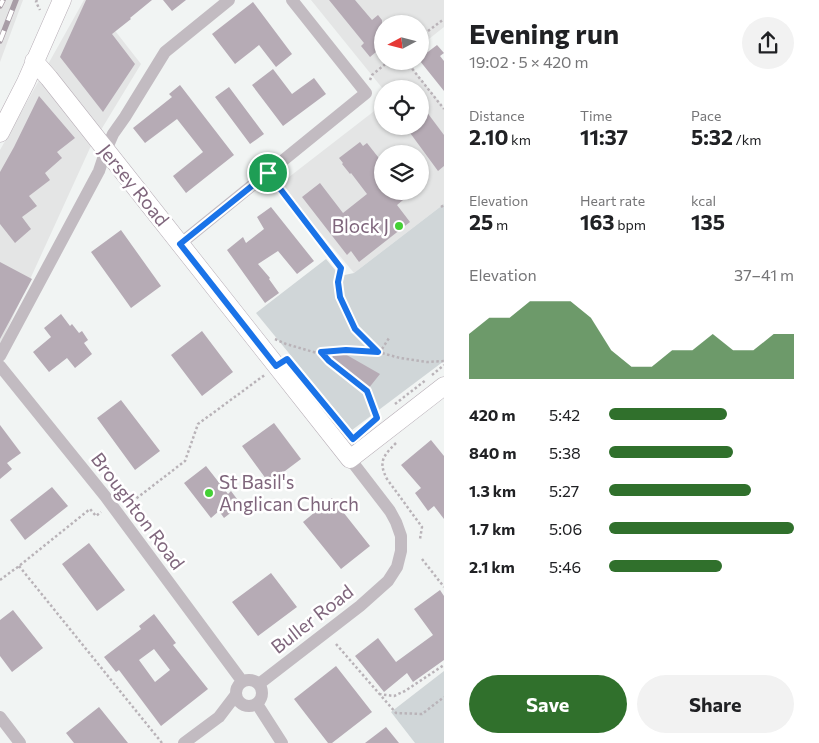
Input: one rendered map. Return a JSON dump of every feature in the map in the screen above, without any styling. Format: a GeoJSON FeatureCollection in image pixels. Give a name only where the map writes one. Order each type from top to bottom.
{"type":"FeatureCollection","features":[{"type":"Feature","properties":{"kind":"street"},"geometry":{"type":"LineString","coordinates":[[0,132],[26,82],[62,0]]}},
{"type":"Feature","properties":{"kind":"street"},"geometry":{"type":"LineString","coordinates":[[0,356],[99,171],[114,134],[165,52],[229,0]]}},
{"type":"Feature","properties":{"kind":"street"},"geometry":{"type":"LineString","coordinates":[[180,244],[366,93],[292,0]]}},
{"type":"Feature","properties":{"kind":"street","name":"Jersey Road"},"geometry":{"type":"LineString","coordinates":[[34,61],[390,511],[401,536],[401,551],[397,567],[388,581]]}},
{"type":"Feature","properties":{"kind":"street","name":"Broughton Road"},"geometry":{"type":"LineString","coordinates":[[0,366],[111,504],[242,681]]}},
{"type":"Feature","properties":{"kind":"street"},"geometry":{"type":"LineString","coordinates":[[350,460],[444,386]]}},
{"type":"Feature","properties":{"kind":"street","name":"Buller Road"},"geometry":{"type":"LineString","coordinates":[[259,684],[360,606],[388,581]]}},
{"type":"Feature","properties":{"kind":"street"},"geometry":{"type":"LineString","coordinates":[[184,743],[219,717],[235,696],[236,688],[242,681],[253,680],[259,684],[262,693],[262,697],[257,704],[248,707],[240,704],[235,696]]}},
{"type":"Feature","properties":{"kind":"street"},"geometry":{"type":"LineString","coordinates":[[257,704],[282,743]]}},
{"type":"Feature","properties":{"kind":"street"},"geometry":{"type":"LineString","coordinates":[[0,716],[20,743]]}},
{"type":"Feature","properties":{"kind":"lane"},"geometry":{"type":"LineString","coordinates":[[268,173],[341,268]]}},
{"type":"Feature","properties":{"kind":"path"},"geometry":{"type":"LineString","coordinates":[[37,0],[36,2],[40,10]]}},
{"type":"Feature","properties":{"kind":"path"},"geometry":{"type":"LineString","coordinates":[[429,30],[444,19]]}},
{"type":"Feature","properties":{"kind":"path"},"geometry":{"type":"LineString","coordinates":[[366,93],[372,75],[378,70]]}},
{"type":"Feature","properties":{"kind":"path"},"geometry":{"type":"LineString","coordinates":[[413,70],[444,109]]}},
{"type":"Feature","properties":{"kind":"path"},"geometry":{"type":"LineString","coordinates":[[341,268],[338,282],[340,297],[355,329],[380,353]]}},
{"type":"Feature","properties":{"kind":"path"},"geometry":{"type":"LineString","coordinates":[[275,344],[269,336],[286,344],[317,353],[346,350],[380,353],[427,362],[444,361]]}},
{"type":"Feature","properties":{"kind":"path"},"geometry":{"type":"LineString","coordinates":[[380,353],[389,338]]}},
{"type":"Feature","properties":{"kind":"path"},"geometry":{"type":"LineString","coordinates":[[321,352],[329,361],[367,391],[377,418]]}},
{"type":"Feature","properties":{"kind":"path"},"geometry":{"type":"LineString","coordinates":[[394,404],[444,365]]}},
{"type":"Feature","properties":{"kind":"path"},"geometry":{"type":"LineString","coordinates":[[0,580],[90,509],[96,516],[126,492],[133,501],[185,461],[198,424],[276,366]]}},
{"type":"Feature","properties":{"kind":"path"},"geometry":{"type":"LineString","coordinates":[[371,424],[383,414]]}},
{"type":"Feature","properties":{"kind":"path"},"geometry":{"type":"LineString","coordinates":[[399,440],[386,454],[382,463],[383,472],[422,527],[420,539]]}},
{"type":"Feature","properties":{"kind":"path"},"geometry":{"type":"LineString","coordinates":[[422,560],[444,587]]}},
{"type":"Feature","properties":{"kind":"path"},"geometry":{"type":"LineString","coordinates":[[19,566],[162,743]]}},
{"type":"Feature","properties":{"kind":"path"},"geometry":{"type":"LineString","coordinates":[[336,644],[396,713],[422,714],[444,697]]}},
{"type":"Feature","properties":{"kind":"path"},"geometry":{"type":"LineString","coordinates":[[379,694],[394,696],[405,691],[444,665]]}},
{"type":"Feature","properties":{"kind":"shaded area"},"geometry":{"type":"Polygon","coordinates":[[[0,0],[23,0],[0,62],[0,0]]]}},
{"type":"Feature","properties":{"kind":"shaded area"},"geometry":{"type":"Polygon","coordinates":[[[84,0],[91,0],[141,64],[90,148],[0,345],[0,150],[84,0]]]}},
{"type":"Feature","properties":{"kind":"shaded area"},"geometry":{"type":"Polygon","coordinates":[[[311,0],[444,0],[444,27],[429,39],[429,15],[374,15],[374,70],[414,70],[422,80],[376,80],[311,0]]]}},
{"type":"Feature","properties":{"kind":"shaded area"},"geometry":{"type":"Polygon","coordinates":[[[429,89],[444,108],[444,204],[354,273],[280,184],[374,111],[374,135],[429,135],[429,89]]]}},
{"type":"Feature","properties":{"kind":"shaded area"},"geometry":{"type":"Polygon","coordinates":[[[444,204],[444,361],[352,430],[256,313],[326,259],[340,276],[354,273],[444,204]]]}},
{"type":"Feature","properties":{"kind":"shaded area"},"geometry":{"type":"Polygon","coordinates":[[[444,671],[444,743],[415,743],[391,712],[444,671]]]}},
{"type":"Feature","properties":{"kind":"building"},"geometry":{"type":"Polygon","coordinates":[[[86,0],[152,0],[112,34],[135,64],[103,112],[60,57],[86,0]]]}},
{"type":"Feature","properties":{"kind":"building"},"geometry":{"type":"Polygon","coordinates":[[[163,0],[186,0],[172,11],[163,0]]]}},
{"type":"Feature","properties":{"kind":"building"},"geometry":{"type":"Polygon","coordinates":[[[329,0],[355,0],[372,20],[374,18],[374,54],[370,57],[361,46],[364,43],[329,0]]]}},
{"type":"Feature","properties":{"kind":"building"},"geometry":{"type":"Polygon","coordinates":[[[253,2],[292,54],[276,67],[259,45],[235,64],[212,34],[253,2]]]}},
{"type":"Feature","properties":{"kind":"building"},"geometry":{"type":"Polygon","coordinates":[[[437,45],[444,53],[440,56],[444,61],[444,91],[427,70],[429,70],[429,51],[437,45]]]}},
{"type":"Feature","properties":{"kind":"building"},"geometry":{"type":"Polygon","coordinates":[[[273,69],[292,94],[314,78],[326,94],[283,126],[252,85],[273,69]]]}},
{"type":"Feature","properties":{"kind":"building"},"geometry":{"type":"Polygon","coordinates":[[[180,85],[234,155],[186,193],[173,176],[203,152],[177,119],[145,143],[133,128],[172,97],[169,94],[180,85]]]}},
{"type":"Feature","properties":{"kind":"building"},"geometry":{"type":"Polygon","coordinates":[[[229,87],[264,134],[250,144],[215,97],[229,87]]]}},
{"type":"Feature","properties":{"kind":"building"},"geometry":{"type":"Polygon","coordinates":[[[39,96],[75,138],[57,152],[62,158],[45,173],[50,180],[29,196],[37,206],[22,217],[31,229],[15,243],[0,224],[0,172],[39,96]]]}},
{"type":"Feature","properties":{"kind":"building"},"geometry":{"type":"Polygon","coordinates":[[[429,115],[444,135],[444,166],[438,171],[429,159],[429,145],[419,145],[412,135],[429,135],[429,115]]]}},
{"type":"Feature","properties":{"kind":"building"},"geometry":{"type":"Polygon","coordinates":[[[360,142],[363,146],[367,143],[374,152],[374,200],[403,200],[397,205],[410,222],[359,262],[351,251],[347,255],[302,197],[320,183],[343,213],[367,194],[339,158],[360,142]]]}},
{"type":"Feature","properties":{"kind":"building"},"geometry":{"type":"Polygon","coordinates":[[[271,207],[314,261],[297,274],[278,251],[258,264],[270,278],[279,293],[265,303],[227,250],[243,237],[246,243],[264,229],[257,217],[271,207]]]}},
{"type":"Feature","properties":{"kind":"building"},"geometry":{"type":"Polygon","coordinates":[[[121,230],[161,286],[131,308],[91,252],[121,230]]]}},
{"type":"Feature","properties":{"kind":"building"},"geometry":{"type":"Polygon","coordinates":[[[0,262],[32,279],[0,339],[0,262]]]}},
{"type":"Feature","properties":{"kind":"building"},"geometry":{"type":"Polygon","coordinates":[[[61,314],[70,326],[72,324],[79,333],[82,331],[88,340],[84,343],[92,354],[75,368],[67,358],[49,372],[33,352],[51,337],[44,328],[61,314]]]}},
{"type":"Feature","properties":{"kind":"building"},"geometry":{"type":"Polygon","coordinates":[[[202,331],[233,372],[202,396],[171,355],[202,331]]]}},
{"type":"Feature","properties":{"kind":"building"},"geometry":{"type":"Polygon","coordinates":[[[336,352],[345,354],[380,374],[368,389],[331,359],[336,352]]]}},
{"type":"Feature","properties":{"kind":"building"},"geometry":{"type":"Polygon","coordinates":[[[121,400],[160,451],[135,470],[97,418],[121,400]]]}},
{"type":"Feature","properties":{"kind":"building"},"geometry":{"type":"Polygon","coordinates":[[[274,423],[301,459],[269,483],[242,446],[274,423]]]}},
{"type":"Feature","properties":{"kind":"building"},"geometry":{"type":"Polygon","coordinates":[[[0,425],[21,453],[7,463],[12,469],[0,479],[0,425]]]}},
{"type":"Feature","properties":{"kind":"building"},"geometry":{"type":"Polygon","coordinates":[[[431,440],[444,456],[444,519],[434,506],[428,511],[415,493],[421,488],[401,465],[431,440]]]}},
{"type":"Feature","properties":{"kind":"building","name":"St Basil's Anglican Church"},"geometry":{"type":"Polygon","coordinates":[[[206,466],[228,494],[231,491],[237,499],[234,501],[238,507],[224,518],[219,511],[211,518],[184,483],[206,466]]]}},
{"type":"Feature","properties":{"kind":"building"},"geometry":{"type":"Polygon","coordinates":[[[52,487],[68,506],[25,540],[10,520],[52,487]]]}},
{"type":"Feature","properties":{"kind":"building"},"geometry":{"type":"Polygon","coordinates":[[[332,498],[370,546],[341,569],[303,522],[332,498]]]}},
{"type":"Feature","properties":{"kind":"building"},"geometry":{"type":"Polygon","coordinates":[[[89,543],[125,590],[97,611],[62,564],[89,543]]]}},
{"type":"Feature","properties":{"kind":"building"},"geometry":{"type":"Polygon","coordinates":[[[271,573],[297,607],[258,636],[232,602],[271,573]]]}},
{"type":"Feature","properties":{"kind":"building"},"geometry":{"type":"Polygon","coordinates":[[[440,590],[444,596],[444,660],[413,682],[407,673],[384,692],[355,656],[378,638],[396,662],[433,635],[414,609],[440,590]]]}},
{"type":"Feature","properties":{"kind":"building"},"geometry":{"type":"Polygon","coordinates":[[[13,610],[43,648],[12,672],[0,656],[0,620],[13,610]]]}},
{"type":"Feature","properties":{"kind":"building"},"geometry":{"type":"Polygon","coordinates":[[[154,614],[176,643],[173,645],[208,689],[161,726],[119,670],[116,672],[104,657],[141,629],[139,626],[154,614]],[[154,649],[139,660],[155,682],[170,670],[154,649]]]}},
{"type":"Feature","properties":{"kind":"building"},"geometry":{"type":"Polygon","coordinates":[[[336,666],[372,712],[332,743],[328,743],[294,699],[336,666]]]}},
{"type":"Feature","properties":{"kind":"building"},"geometry":{"type":"Polygon","coordinates":[[[99,707],[128,743],[74,743],[66,733],[99,707]]]}},
{"type":"Feature","properties":{"kind":"building"},"geometry":{"type":"Polygon","coordinates":[[[386,727],[399,743],[365,743],[386,727]]]}},
{"type":"Feature","properties":{"kind":"railway"},"geometry":{"type":"LineString","coordinates":[[0,6],[3,0]]}},
{"type":"Feature","properties":{"kind":"railway"},"geometry":{"type":"LineString","coordinates":[[0,41],[16,0]]}},
{"type":"Feature","properties":{"kind":"place","name":"Block J"},"geometry":{"type":"Point","coordinates":[399,226]}},
{"type":"Feature","properties":{"kind":"place","name":"St Basil's Anglican Church"},"geometry":{"type":"Point","coordinates":[209,493]}},
{"type":"Feature","properties":{"kind":"route"},"geometry":{"type":"LineString","coordinates":[[268,173],[341,268],[338,282],[340,297],[355,329],[378,352],[346,350],[321,352],[329,361],[367,391],[377,418],[353,439],[287,359],[276,366],[180,244],[268,173]]}}]}
